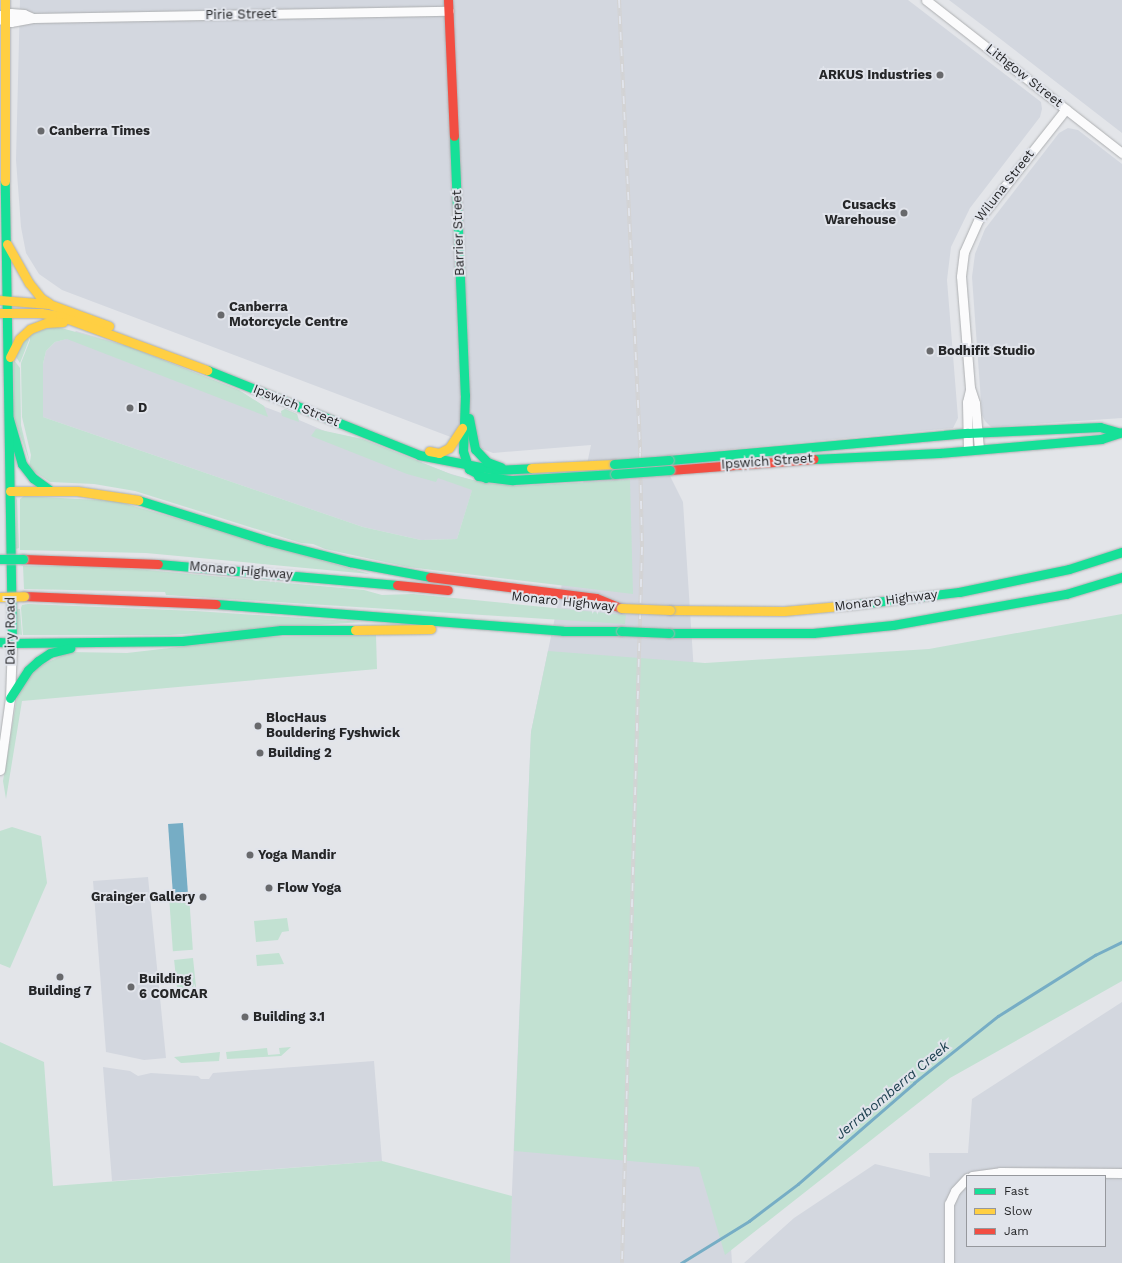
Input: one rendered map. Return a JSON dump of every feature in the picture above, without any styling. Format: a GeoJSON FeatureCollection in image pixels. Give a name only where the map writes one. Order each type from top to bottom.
{"type":"FeatureCollection","features":[{"type":"Feature","properties":{"kind":"main road"},"geometry":{"type":"LineString","coordinates":[[4,0],[2,18],[5,239],[3,300],[8,361],[9,419],[16,451],[24,467],[36,481],[51,491]]}},
{"type":"Feature","properties":{"kind":"main road","name":"Barrier Street"},"geometry":{"type":"LineString","coordinates":[[448,0],[465,395],[463,451],[467,466]]}},
{"type":"Feature","properties":{"kind":"main road"},"geometry":{"type":"LineString","coordinates":[[5,239],[29,283],[41,298],[49,304]]}},
{"type":"Feature","properties":{"kind":"main road","name":"Ipswich Street"},"geometry":{"type":"LineString","coordinates":[[3,300],[49,304],[126,333],[173,357]]}},
{"type":"Feature","properties":{"kind":"main road","name":"Ipswich Street"},"geometry":{"type":"LineString","coordinates":[[4,312],[42,313],[73,321],[173,357],[420,455],[450,469],[486,478],[526,480],[838,457],[968,450],[1101,439],[1120,432]]}},
{"type":"Feature","properties":{"kind":"main road"},"geometry":{"type":"LineString","coordinates":[[8,361],[19,339],[30,329],[46,323],[73,321]]}},
{"type":"Feature","properties":{"kind":"main road"},"geometry":{"type":"LineString","coordinates":[[465,395],[473,444],[479,454],[498,466],[526,470]]}},
{"type":"Feature","properties":{"kind":"main road","name":"Dairy Road"},"geometry":{"type":"LineString","coordinates":[[9,419],[12,643]]}},
{"type":"Feature","properties":{"kind":"main road"},"geometry":{"type":"LineString","coordinates":[[402,448],[442,452],[455,442],[463,424]]}},
{"type":"Feature","properties":{"kind":"main road","name":"Ipswich Street"},"geometry":{"type":"LineString","coordinates":[[420,455],[467,466],[496,470],[526,470],[669,460],[972,433],[1100,427],[1120,432]]}},
{"type":"Feature","properties":{"kind":"main road"},"geometry":{"type":"LineString","coordinates":[[837,445],[838,457]]}},
{"type":"Feature","properties":{"kind":"main road"},"geometry":{"type":"LineString","coordinates":[[467,466],[472,472],[486,478]]}},
{"type":"Feature","properties":{"kind":"main road"},"geometry":{"type":"LineString","coordinates":[[0,492],[51,491],[100,493],[141,500],[276,543],[377,568],[455,581],[596,598],[621,608]]}},
{"type":"Feature","properties":{"kind":"main road","name":"Monaro Highway"},"geometry":{"type":"LineString","coordinates":[[479,594],[621,608],[784,611],[896,601],[959,592],[1069,569],[1122,552]]}},
{"type":"Feature","properties":{"kind":"main road","name":"Monaro Highway"},"geometry":{"type":"LineString","coordinates":[[0,559],[142,562],[455,591]]}},
{"type":"Feature","properties":{"kind":"main road","name":"Monaro Highway"},"geometry":{"type":"LineString","coordinates":[[0,597],[24,596],[171,601],[417,618],[563,631],[621,631],[754,635],[892,625],[1066,594],[1122,577]]}},
{"type":"Feature","properties":{"kind":"main road"},"geometry":{"type":"LineString","coordinates":[[0,642],[107,644],[182,641],[281,630],[467,628],[478,624]]}},
{"type":"Feature","properties":{"kind":"main road"},"geometry":{"type":"LineString","coordinates":[[10,698],[28,670],[45,656],[61,650],[107,644]]}},
{"type":"Feature","properties":{"kind":"street","name":"Lithgow Street"},"geometry":{"type":"LineString","coordinates":[[926,0],[1122,153]]}},
{"type":"Feature","properties":{"kind":"street","name":"Pirie Street"},"geometry":{"type":"LineString","coordinates":[[2,18],[11,13],[24,14],[33,18],[449,10]]}},
{"type":"Feature","properties":{"kind":"street","name":"Wiluna Street"},"geometry":{"type":"LineString","coordinates":[[979,449],[972,433],[967,402],[970,390],[961,276],[964,252],[979,219],[1066,109]]}},
{"type":"Feature","properties":{"kind":"street","name":"Wiluna Street"},"geometry":{"type":"LineString","coordinates":[[968,450],[972,433]]}},
{"type":"Feature","properties":{"kind":"street","name":"Dairy Road"},"geometry":{"type":"LineString","coordinates":[[0,770],[10,698],[12,643]]}},
{"type":"Feature","properties":{"kind":"street"},"geometry":{"type":"LineString","coordinates":[[979,1175],[1000,1172],[1122,1173]]}},
{"type":"Feature","properties":{"kind":"street"},"geometry":{"type":"LineString","coordinates":[[949,1263],[949,1204],[955,1191],[966,1179]]}},
{"type":"Feature","properties":{"kind":"shaded area"},"geometry":{"type":"Polygon","coordinates":[[[20,0],[908,0],[1041,102],[1042,109],[1040,117],[970,208],[951,247],[947,280],[958,418],[953,428],[668,455],[670,476],[683,502],[732,1263],[509,1263],[531,732],[591,445],[493,453],[62,290],[39,274],[26,253],[21,227],[16,160],[20,0]]]}},
{"type":"Feature","properties":{"kind":"shaded area"},"geometry":{"type":"Polygon","coordinates":[[[949,0],[1122,0],[1122,133],[994,34],[949,0]]]}},
{"type":"Feature","properties":{"kind":"shaded area"},"geometry":{"type":"Polygon","coordinates":[[[1068,128],[1078,130],[1122,164],[1122,418],[991,427],[982,415],[972,277],[975,254],[985,229],[1059,133],[1068,128]]]}},
{"type":"Feature","properties":{"kind":"shaded area"},"geometry":{"type":"Polygon","coordinates":[[[76,331],[130,347],[238,390],[265,407],[281,413],[285,409],[297,414],[299,420],[327,432],[362,439],[448,473],[475,481],[457,539],[421,540],[363,527],[43,417],[43,364],[46,351],[55,342],[66,339],[76,331]]]}},
{"type":"Feature","properties":{"kind":"shaded area"},"geometry":{"type":"Polygon","coordinates":[[[148,877],[166,1058],[144,1060],[106,1052],[93,881],[148,877]]]}},
{"type":"Feature","properties":{"kind":"shaded area"},"geometry":{"type":"Polygon","coordinates":[[[1122,1002],[1122,1263],[744,1263],[794,1218],[875,1164],[930,1177],[929,1153],[968,1153],[972,1099],[1122,1002]]]}},
{"type":"Feature","properties":{"kind":"shaded area"},"geometry":{"type":"Polygon","coordinates":[[[374,1061],[382,1161],[112,1181],[103,1067],[130,1071],[138,1076],[151,1073],[198,1076],[201,1079],[209,1079],[213,1073],[374,1061]]]}},
{"type":"Feature","properties":{"kind":"green space"},"geometry":{"type":"Polygon","coordinates":[[[54,326],[130,347],[239,390],[264,406],[268,417],[67,339],[55,342],[46,351],[43,364],[43,417],[363,527],[421,540],[457,539],[472,490],[438,478],[436,482],[407,474],[311,436],[316,429],[362,439],[453,475],[485,483],[517,486],[630,480],[633,594],[408,567],[325,549],[313,544],[301,543],[135,491],[94,484],[50,482],[29,468],[31,455],[22,417],[21,363],[30,340],[29,335],[54,326]]]}},
{"type":"Feature","properties":{"kind":"green space"},"geometry":{"type":"Polygon","coordinates":[[[28,337],[29,340],[20,363],[16,357],[17,350],[28,337]]]}},
{"type":"Feature","properties":{"kind":"green space"},"geometry":{"type":"Polygon","coordinates":[[[14,360],[20,368],[21,425],[30,463],[14,417],[14,360]]]}},
{"type":"Feature","properties":{"kind":"green space"},"geometry":{"type":"Polygon","coordinates":[[[285,409],[297,414],[299,422],[282,416],[281,411],[285,409]]]}},
{"type":"Feature","properties":{"kind":"green space"},"geometry":{"type":"Polygon","coordinates":[[[24,496],[116,501],[370,574],[146,553],[20,550],[20,499],[24,496]]]}},
{"type":"Feature","properties":{"kind":"green space"},"geometry":{"type":"Polygon","coordinates":[[[17,498],[19,548],[16,549],[16,500],[17,498]]]}},
{"type":"Feature","properties":{"kind":"green space"},"geometry":{"type":"Polygon","coordinates":[[[23,566],[103,566],[364,590],[382,595],[413,594],[626,615],[625,624],[166,595],[165,592],[24,589],[23,566]]]}},
{"type":"Feature","properties":{"kind":"green space"},"geometry":{"type":"Polygon","coordinates":[[[28,604],[195,611],[363,622],[170,635],[23,635],[21,608],[22,605],[28,604]]]}},
{"type":"Feature","properties":{"kind":"green space"},"geometry":{"type":"Polygon","coordinates":[[[17,609],[20,609],[22,635],[17,634],[17,609]]]}},
{"type":"Feature","properties":{"kind":"green space"},"geometry":{"type":"Polygon","coordinates":[[[1122,614],[1122,981],[950,1078],[725,1255],[699,1167],[514,1151],[531,732],[548,651],[705,663],[929,649],[1122,614]]]}},
{"type":"Feature","properties":{"kind":"green space"},"geometry":{"type":"Polygon","coordinates":[[[376,635],[377,669],[22,701],[6,799],[3,781],[17,697],[33,669],[70,652],[127,653],[265,637],[376,635]]]}},
{"type":"Feature","properties":{"kind":"green space"},"geometry":{"type":"Polygon","coordinates":[[[12,827],[41,836],[47,883],[10,968],[0,964],[0,831],[12,827]]]}},
{"type":"Feature","properties":{"kind":"green space"},"geometry":{"type":"Polygon","coordinates":[[[189,895],[193,950],[173,951],[169,896],[189,895]]]}},
{"type":"Feature","properties":{"kind":"green space"},"geometry":{"type":"Polygon","coordinates":[[[287,918],[289,931],[282,932],[278,940],[256,942],[254,921],[287,918]]]}},
{"type":"Feature","properties":{"kind":"green space"},"geometry":{"type":"Polygon","coordinates":[[[279,953],[284,964],[257,966],[256,955],[279,953]]]}},
{"type":"Feature","properties":{"kind":"green space"},"geometry":{"type":"Polygon","coordinates":[[[193,958],[196,987],[177,989],[174,960],[193,958]]]}},
{"type":"Feature","properties":{"kind":"green space"},"geometry":{"type":"Polygon","coordinates":[[[0,1042],[44,1062],[53,1186],[382,1161],[512,1196],[510,1263],[0,1263],[0,1042]]]}},
{"type":"Feature","properties":{"kind":"green space"},"geometry":{"type":"Polygon","coordinates":[[[291,1047],[281,1056],[227,1059],[226,1052],[267,1048],[268,1055],[280,1054],[279,1048],[291,1047]]]}},
{"type":"Feature","properties":{"kind":"green space"},"geometry":{"type":"Polygon","coordinates":[[[220,1052],[219,1061],[181,1063],[174,1057],[220,1052]]]}},
{"type":"Feature","properties":{"kind":"water"},"geometry":{"type":"Polygon","coordinates":[[[183,823],[188,892],[173,893],[168,824],[183,823]]]}},
{"type":"Feature","properties":{"kind":"waterway","name":"Jerrabomberra Creek"},"geometry":{"type":"LineString","coordinates":[[681,1263],[749,1221],[798,1184],[914,1083],[998,1016],[1095,955],[1122,942]]}},
{"type":"Feature","properties":{"kind":"railway"},"geometry":{"type":"LineString","coordinates":[[619,0],[640,453],[642,547],[622,1263]]}},
{"type":"Feature","properties":{"kind":"traffic: fast"},"geometry":{"type":"LineString","coordinates":[[454,136],[465,395],[463,451],[469,469],[486,478]]}},
{"type":"Feature","properties":{"kind":"traffic: fast"},"geometry":{"type":"LineString","coordinates":[[0,642],[12,643],[5,181]]}},
{"type":"Feature","properties":{"kind":"traffic: fast"},"geometry":{"type":"LineString","coordinates":[[207,370],[419,455],[496,470],[531,468]]}},
{"type":"Feature","properties":{"kind":"traffic: fast"},"geometry":{"type":"LineString","coordinates":[[469,418],[475,449],[487,462],[501,467]]}},
{"type":"Feature","properties":{"kind":"traffic: fast"},"geometry":{"type":"LineString","coordinates":[[9,419],[22,464],[33,478],[51,491]]}},
{"type":"Feature","properties":{"kind":"traffic: fast"},"geometry":{"type":"LineString","coordinates":[[669,460],[968,433],[1100,427],[1118,432]]}},
{"type":"Feature","properties":{"kind":"traffic: fast"},"geometry":{"type":"LineString","coordinates":[[814,459],[939,453],[1101,439],[1122,432]]}},
{"type":"Feature","properties":{"kind":"traffic: fast"},"geometry":{"type":"LineString","coordinates":[[614,464],[669,460]]}},
{"type":"Feature","properties":{"kind":"traffic: fast"},"geometry":{"type":"LineString","coordinates":[[615,474],[670,470]]}},
{"type":"Feature","properties":{"kind":"traffic: fast"},"geometry":{"type":"LineString","coordinates":[[478,476],[513,480],[615,474]]}},
{"type":"Feature","properties":{"kind":"traffic: fast"},"geometry":{"type":"LineString","coordinates":[[138,500],[268,541],[350,562],[430,577]]}},
{"type":"Feature","properties":{"kind":"traffic: fast"},"geometry":{"type":"LineString","coordinates":[[851,605],[959,592],[1069,569],[1122,552]]}},
{"type":"Feature","properties":{"kind":"traffic: fast"},"geometry":{"type":"LineString","coordinates":[[0,559],[23,559]]}},
{"type":"Feature","properties":{"kind":"traffic: fast"},"geometry":{"type":"LineString","coordinates":[[158,564],[397,585]]}},
{"type":"Feature","properties":{"kind":"traffic: fast"},"geometry":{"type":"LineString","coordinates":[[669,633],[813,633],[893,625],[1066,594],[1122,577]]}},
{"type":"Feature","properties":{"kind":"traffic: fast"},"geometry":{"type":"LineString","coordinates":[[216,604],[563,631],[621,631]]}},
{"type":"Feature","properties":{"kind":"traffic: fast"},"geometry":{"type":"LineString","coordinates":[[12,643],[182,641],[281,630],[355,630]]}},
{"type":"Feature","properties":{"kind":"traffic: fast"},"geometry":{"type":"LineString","coordinates":[[621,631],[669,633]]}},
{"type":"Feature","properties":{"kind":"traffic: fast"},"geometry":{"type":"LineString","coordinates":[[10,698],[28,670],[38,661],[50,653],[70,648]]}},
{"type":"Feature","properties":{"kind":"traffic: slow"},"geometry":{"type":"LineString","coordinates":[[5,0],[5,181]]}},
{"type":"Feature","properties":{"kind":"traffic: slow"},"geometry":{"type":"LineString","coordinates":[[7,244],[29,283],[41,298],[49,303]]}},
{"type":"Feature","properties":{"kind":"traffic: slow"},"geometry":{"type":"LineString","coordinates":[[0,300],[49,304],[109,326]]}},
{"type":"Feature","properties":{"kind":"traffic: slow"},"geometry":{"type":"LineString","coordinates":[[0,313],[41,313],[60,316],[207,370]]}},
{"type":"Feature","properties":{"kind":"traffic: slow"},"geometry":{"type":"LineString","coordinates":[[10,357],[19,339],[30,329],[46,323],[63,322]]}},
{"type":"Feature","properties":{"kind":"traffic: slow"},"geometry":{"type":"LineString","coordinates":[[429,451],[439,453],[449,448],[462,428]]}},
{"type":"Feature","properties":{"kind":"traffic: slow"},"geometry":{"type":"LineString","coordinates":[[531,468],[614,464]]}},
{"type":"Feature","properties":{"kind":"traffic: slow"},"geometry":{"type":"LineString","coordinates":[[10,491],[77,491],[138,500]]}},
{"type":"Feature","properties":{"kind":"traffic: slow"},"geometry":{"type":"LineString","coordinates":[[0,597],[24,596]]}},
{"type":"Feature","properties":{"kind":"traffic: slow"},"geometry":{"type":"LineString","coordinates":[[670,610],[784,611],[851,605]]}},
{"type":"Feature","properties":{"kind":"traffic: slow"},"geometry":{"type":"LineString","coordinates":[[621,608],[670,610]]}},
{"type":"Feature","properties":{"kind":"traffic: slow"},"geometry":{"type":"LineString","coordinates":[[355,630],[431,629]]}},
{"type":"Feature","properties":{"kind":"traffic: jam"},"geometry":{"type":"LineString","coordinates":[[448,0],[454,136]]}},
{"type":"Feature","properties":{"kind":"traffic: jam"},"geometry":{"type":"LineString","coordinates":[[670,470],[814,459]]}},
{"type":"Feature","properties":{"kind":"traffic: jam"},"geometry":{"type":"LineString","coordinates":[[23,559],[158,564]]}},
{"type":"Feature","properties":{"kind":"traffic: jam"},"geometry":{"type":"LineString","coordinates":[[430,577],[596,598],[621,608]]}},
{"type":"Feature","properties":{"kind":"traffic: jam"},"geometry":{"type":"LineString","coordinates":[[397,585],[448,590]]}},
{"type":"Feature","properties":{"kind":"traffic: jam"},"geometry":{"type":"LineString","coordinates":[[24,596],[216,604]]}},
{"type":"Feature","properties":{"kind":"place","name":"ARKUS Industries"},"geometry":{"type":"Point","coordinates":[940,75]}},
{"type":"Feature","properties":{"kind":"place","name":"Canberra Times"},"geometry":{"type":"Point","coordinates":[41,131]}},
{"type":"Feature","properties":{"kind":"place","name":"Cusacks Warehouse"},"geometry":{"type":"Point","coordinates":[904,213]}},
{"type":"Feature","properties":{"kind":"place","name":"Canberra Motorcycle Centre"},"geometry":{"type":"Point","coordinates":[221,315]}},
{"type":"Feature","properties":{"kind":"place","name":"Bodhifit Studio"},"geometry":{"type":"Point","coordinates":[930,351]}},
{"type":"Feature","properties":{"kind":"place","name":"D"},"geometry":{"type":"Point","coordinates":[130,408]}},
{"type":"Feature","properties":{"kind":"place","name":"BlocHaus Bouldering Fyshwick"},"geometry":{"type":"Point","coordinates":[258,726]}},
{"type":"Feature","properties":{"kind":"place","name":"Building 2"},"geometry":{"type":"Point","coordinates":[260,753]}},
{"type":"Feature","properties":{"kind":"place","name":"Yoga Mandir"},"geometry":{"type":"Point","coordinates":[250,855]}},
{"type":"Feature","properties":{"kind":"place","name":"Flow Yoga"},"geometry":{"type":"Point","coordinates":[269,888]}},
{"type":"Feature","properties":{"kind":"place","name":"Grainger Gallery"},"geometry":{"type":"Point","coordinates":[203,897]}},
{"type":"Feature","properties":{"kind":"place","name":"Building 7"},"geometry":{"type":"Point","coordinates":[60,977]}},
{"type":"Feature","properties":{"kind":"place","name":"Building 6 COMCAR"},"geometry":{"type":"Point","coordinates":[131,987]}},
{"type":"Feature","properties":{"kind":"place","name":"Building 3.1"},"geometry":{"type":"Point","coordinates":[245,1017]}}]}
